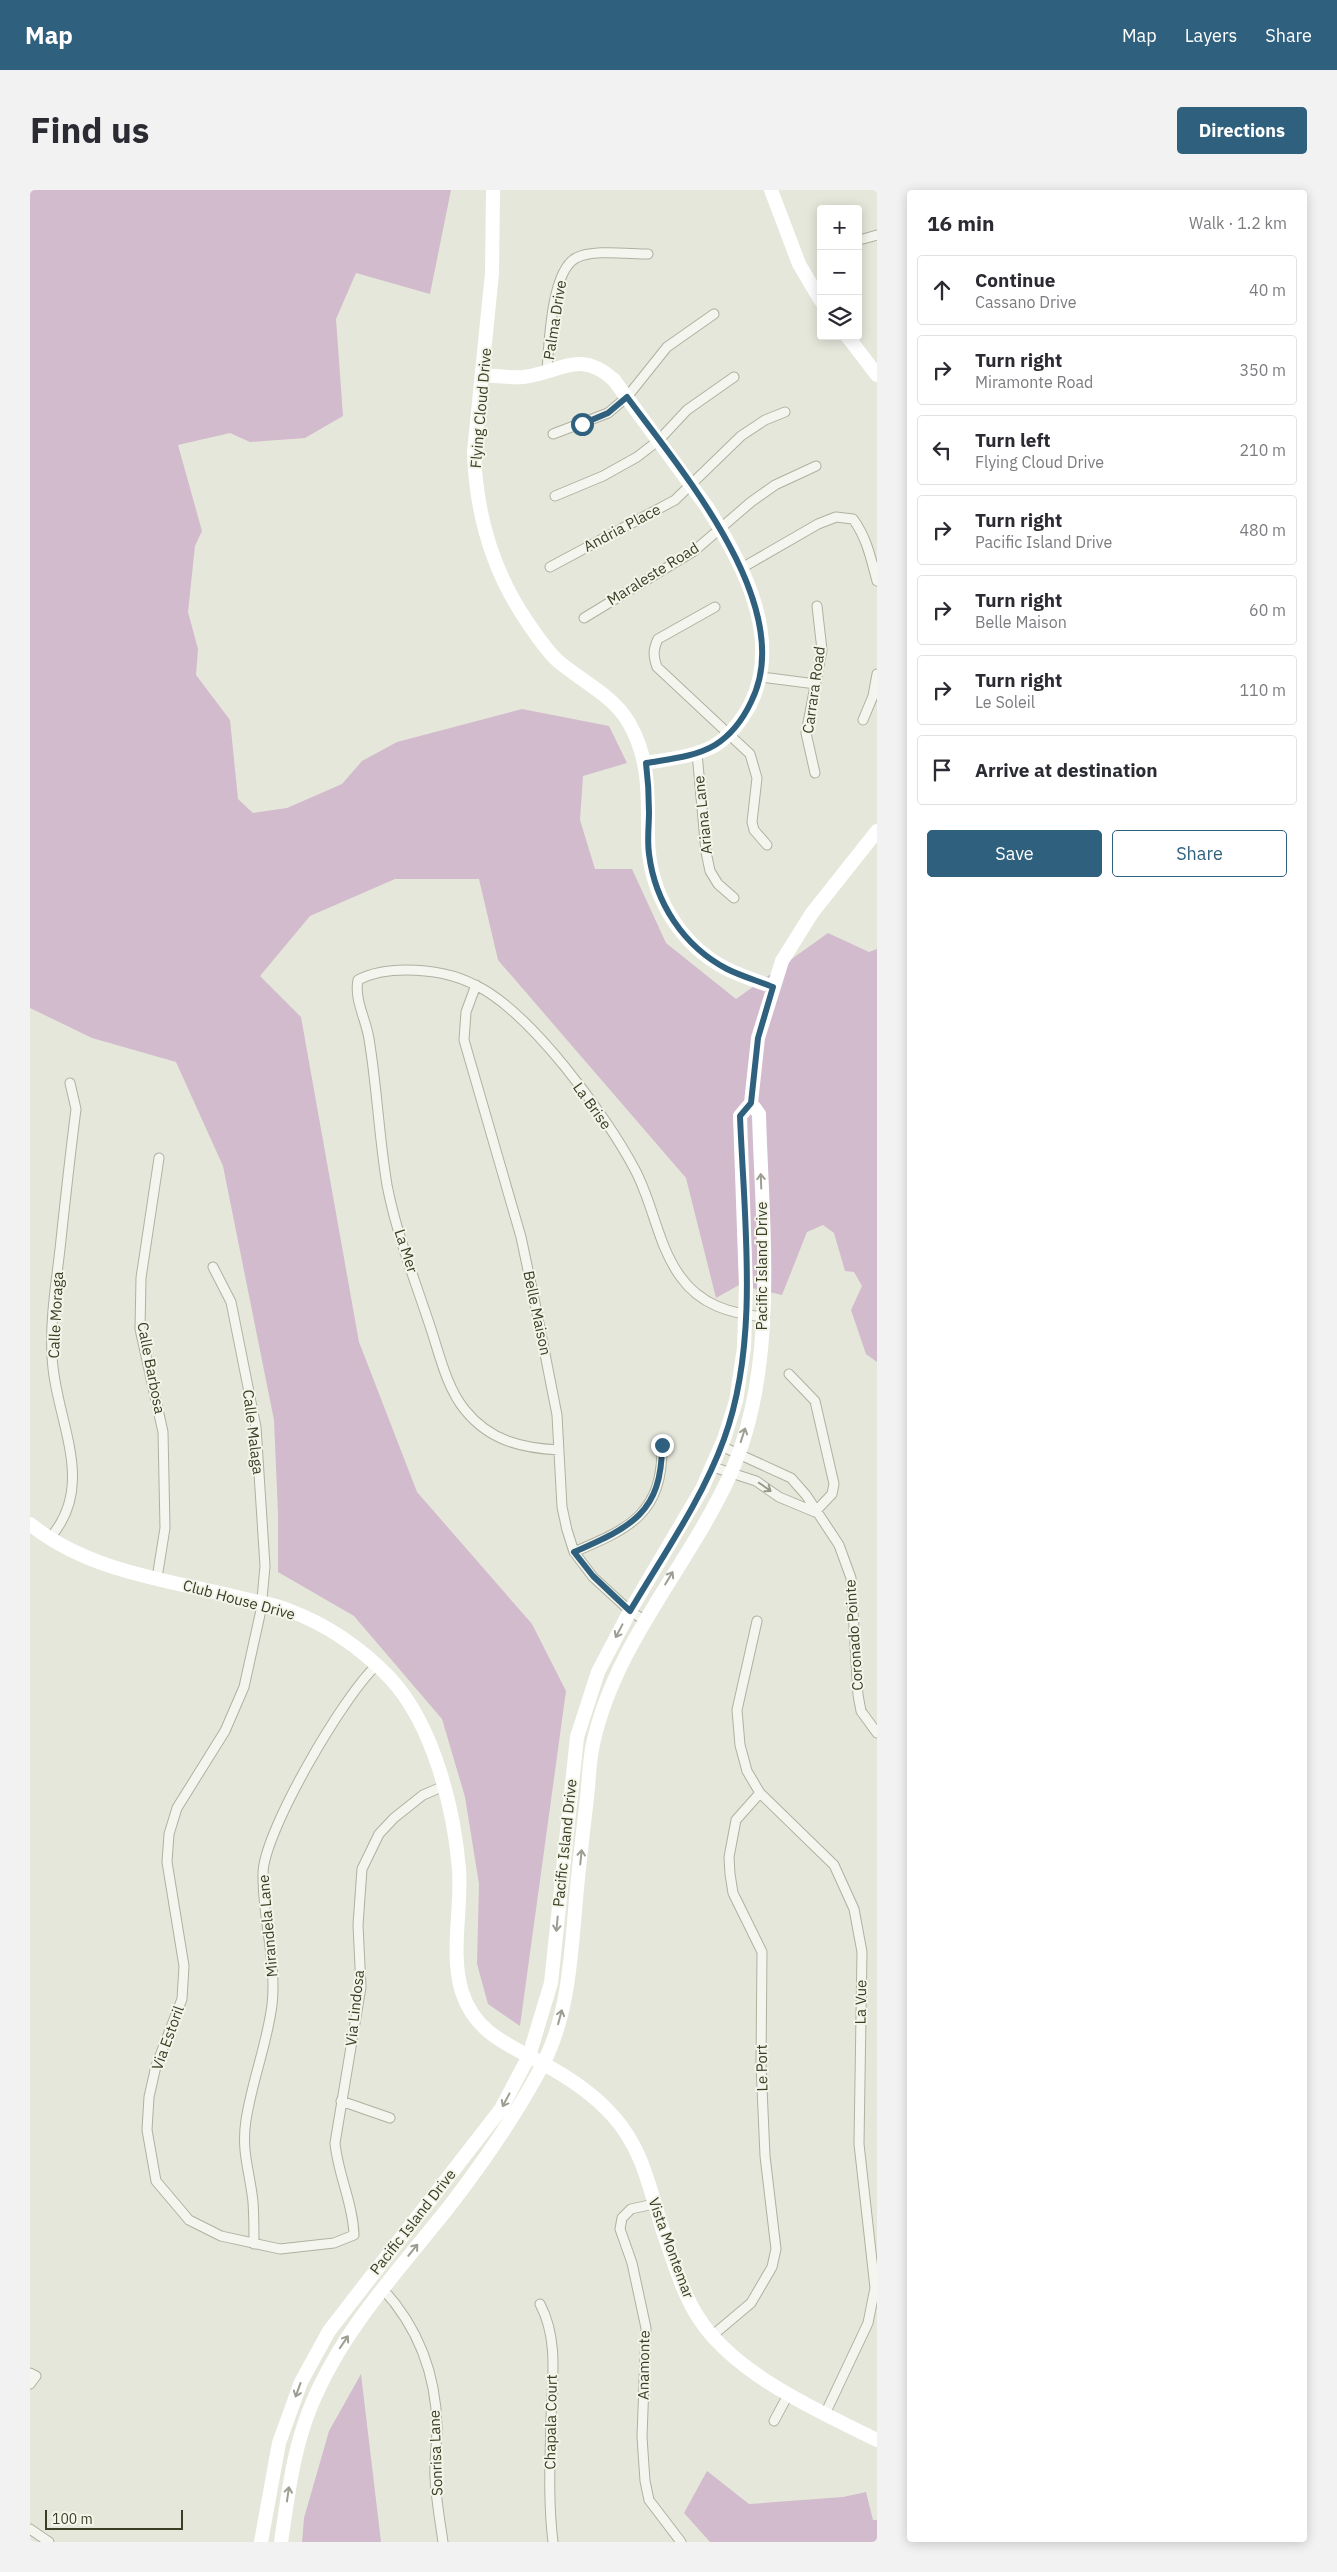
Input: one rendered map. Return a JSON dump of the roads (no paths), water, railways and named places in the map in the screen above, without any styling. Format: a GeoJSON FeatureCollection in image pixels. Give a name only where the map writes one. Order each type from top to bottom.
{"type":"FeatureCollection","features":[{"type":"Feature","properties":{"kind":"main road","name":"Flying Cloud Drive"},"geometry":{"type":"LineString","coordinates":[[493,190],[492,273],[474,452],[479,513],[502,581],[519,610],[552,654],[578,678],[612,702],[628,720],[646,763],[649,791],[649,853],[654,877],[672,919],[687,940],[707,956],[727,969],[773,987]]}},
{"type":"Feature","properties":{"kind":"main road"},"geometry":{"type":"LineString","coordinates":[[771,190],[799,264],[817,295]]}},
{"type":"Feature","properties":{"kind":"main road"},"geometry":{"type":"LineString","coordinates":[[850,340],[877,376]]}},
{"type":"Feature","properties":{"kind":"main road"},"geometry":{"type":"LineString","coordinates":[[483,375],[523,377],[572,363],[588,364],[602,369],[627,397],[659,440],[720,528],[753,597],[763,639],[761,677],[746,713],[728,735],[714,746],[697,753],[646,763]]}},
{"type":"Feature","properties":{"kind":"main road","name":"Pacific Island Drive"},"geometry":{"type":"LineString","coordinates":[[261,2542],[279,2443],[301,2382],[329,2331],[502,2109],[529,2056],[551,1983],[577,1737],[598,1672],[630,1611],[712,1467],[736,1400],[744,1348],[745,1315],[740,1116],[751,1103],[756,1046],[782,961],[797,934],[877,831]]}},
{"type":"Feature","properties":{"kind":"main road","name":"Pacific Island Drive"},"geometry":{"type":"LineString","coordinates":[[282,2542],[292,2466],[311,2406],[340,2346],[382,2288],[450,2206],[490,2150],[544,2064],[560,2018],[572,1950],[592,1746],[609,1690],[644,1620],[731,1473],[748,1420],[758,1375],[765,1317],[759,1114],[751,1103]]}},
{"type":"Feature","properties":{"kind":"main road","name":"Club House Drive"},"geometry":{"type":"LineString","coordinates":[[30,1524],[49,1539],[94,1562],[288,1610],[329,1629],[392,1680],[426,1733],[444,1786],[459,1870],[458,1971],[466,2002],[488,2032],[504,2044],[544,2064]]}},
{"type":"Feature","properties":{"kind":"main road","name":"Vista Montemar"},"geometry":{"type":"LineString","coordinates":[[544,2064],[582,2087],[603,2104],[627,2132],[645,2167],[654,2204],[686,2294],[699,2318],[713,2335],[738,2360],[788,2395],[877,2440]]}},
{"type":"Feature","properties":{"kind":"main road"},"geometry":{"type":"LineString","coordinates":[[353,2301],[372,2290],[382,2288],[384,2258]]}},
{"type":"Feature","properties":{"kind":"street"},"geometry":{"type":"LineString","coordinates":[[863,239],[877,235]]}},
{"type":"Feature","properties":{"kind":"street","name":"Palma Drive"},"geometry":{"type":"LineString","coordinates":[[547,370],[551,326],[559,282],[565,267],[575,258],[588,254],[648,254]]}},
{"type":"Feature","properties":{"kind":"street"},"geometry":{"type":"LineString","coordinates":[[553,434],[608,413],[627,397],[667,347],[714,314]]}},
{"type":"Feature","properties":{"kind":"street"},"geometry":{"type":"LineString","coordinates":[[555,496],[620,467],[659,440],[687,410],[734,376]]}},
{"type":"Feature","properties":{"kind":"street","name":"Andria Place"},"geometry":{"type":"LineString","coordinates":[[550,567],[675,500],[692,486],[741,436],[765,420],[785,412]]}},
{"type":"Feature","properties":{"kind":"street","name":"Maraleste Road"},"geometry":{"type":"LineString","coordinates":[[584,618],[688,555],[751,502],[775,486],[816,466]]}},
{"type":"Feature","properties":{"kind":"street"},"geometry":{"type":"LineString","coordinates":[[740,569],[818,524],[836,517],[852,520],[861,530],[869,548],[877,581]]}},
{"type":"Feature","properties":{"kind":"street","name":"Carrara Road"},"geometry":{"type":"LineString","coordinates":[[815,774],[806,733],[822,650],[817,606]]}},
{"type":"Feature","properties":{"kind":"street"},"geometry":{"type":"LineString","coordinates":[[714,607],[658,639],[654,647],[653,658],[657,667],[750,754],[756,768],[757,778],[752,822],[754,830],[767,845]]}},
{"type":"Feature","properties":{"kind":"street"},"geometry":{"type":"LineString","coordinates":[[863,720],[873,696],[877,674]]}},
{"type":"Feature","properties":{"kind":"street"},"geometry":{"type":"LineString","coordinates":[[761,677],[816,684]]}},
{"type":"Feature","properties":{"kind":"street","name":"Ariana Lane"},"geometry":{"type":"LineString","coordinates":[[697,753],[706,852],[710,871],[718,884],[734,898]]}},
{"type":"Feature","properties":{"kind":"street","name":"La Brise"},"geometry":{"type":"LineString","coordinates":[[358,980],[369,974],[385,971],[420,970],[451,975],[476,985],[503,1002],[525,1023],[573,1079],[603,1119],[634,1169],[667,1253],[680,1277],[694,1291],[717,1308],[745,1315],[765,1317]]}},
{"type":"Feature","properties":{"kind":"street","name":"La Mer"},"geometry":{"type":"LineString","coordinates":[[358,980],[356,990],[369,1037],[381,1144],[393,1213],[444,1367],[465,1410],[481,1426],[496,1437],[514,1445],[559,1450]]}},
{"type":"Feature","properties":{"kind":"street","name":"Belle Maison"},"geometry":{"type":"LineString","coordinates":[[476,985],[466,1012],[464,1040],[521,1237],[554,1394],[562,1507],[574,1552],[593,1576],[630,1611],[644,1620]]}},
{"type":"Feature","properties":{"kind":"street","name":"Calle Moraga"},"geometry":{"type":"LineString","coordinates":[[49,1539],[63,1521],[74,1487],[74,1464],[57,1394],[52,1355],[54,1294],[76,1110],[70,1083]]}},
{"type":"Feature","properties":{"kind":"street","name":"Calle Barbosa"},"geometry":{"type":"LineString","coordinates":[[157,1578],[165,1528],[163,1432],[140,1329],[141,1278],[158,1158]]}},
{"type":"Feature","properties":{"kind":"street","name":"Calle Malaga"},"geometry":{"type":"LineString","coordinates":[[213,1267],[231,1302],[256,1427],[265,1566],[260,1602]]}},
{"type":"Feature","properties":{"kind":"street"},"geometry":{"type":"LineString","coordinates":[[789,1374],[815,1402],[834,1484],[832,1494],[815,1512]]}},
{"type":"Feature","properties":{"kind":"street"},"geometry":{"type":"LineString","coordinates":[[574,1552],[607,1538],[644,1512],[657,1491],[662,1468],[662,1445]]}},
{"type":"Feature","properties":{"kind":"street","name":"Coronado Pointe"},"geometry":{"type":"LineString","coordinates":[[721,1446],[791,1478],[806,1495],[846,1560],[854,1600],[858,1694],[861,1711],[877,1733]]}},
{"type":"Feature","properties":{"kind":"street","name":"Coronado Pointe"},"geometry":{"type":"LineString","coordinates":[[712,1467],[756,1481],[779,1497],[815,1512]]}},
{"type":"Feature","properties":{"kind":"street","name":"Via Estoril"},"geometry":{"type":"LineString","coordinates":[[260,1602],[261,1610],[244,1687],[225,1731],[177,1808],[169,1834],[167,1862],[184,1966],[182,1999],[156,2066],[149,2097],[147,2130],[156,2181],[189,2220],[221,2236],[280,2249],[334,2243],[354,2235]]}},
{"type":"Feature","properties":{"kind":"street","name":"La Vue"},"geometry":{"type":"LineString","coordinates":[[757,1621],[737,1710],[740,1745],[747,1771],[760,1793],[834,1865],[854,1909],[861,1945],[859,2144],[875,2288],[868,2323],[825,2414]]}},
{"type":"Feature","properties":{"kind":"street","name":"Mirandela Lane"},"geometry":{"type":"LineString","coordinates":[[254,2244],[253,2201],[244,2155],[246,2121],[272,2007],[272,1958],[263,1872],[266,1850],[337,1714],[363,1678],[376,1666]]}},
{"type":"Feature","properties":{"kind":"street","name":"Via Lindosa"},"geometry":{"type":"LineString","coordinates":[[354,2235],[353,2216],[337,2161],[336,2143],[341,2101],[352,2047],[361,1986],[358,1925],[362,1869],[379,1834],[394,1818],[423,1795],[444,1786]]}},
{"type":"Feature","properties":{"kind":"street","name":"Le Port"},"geometry":{"type":"LineString","coordinates":[[713,2335],[751,2303],[772,2266],[776,2249],[766,2156],[761,2074],[762,1952],[733,1893],[729,1857],[736,1820],[760,1793]]}},
{"type":"Feature","properties":{"kind":"street"},"geometry":{"type":"LineString","coordinates":[[341,2101],[390,2118]]}},
{"type":"Feature","properties":{"kind":"street","name":"Anamonte"},"geometry":{"type":"LineString","coordinates":[[654,2204],[631,2209],[622,2218],[620,2229],[632,2263],[646,2328],[642,2437],[644,2481],[649,2500],[681,2542]]}},
{"type":"Feature","properties":{"kind":"street","name":"Sonrisa Lane"},"geometry":{"type":"LineString","coordinates":[[382,2288],[405,2315],[421,2345],[431,2376],[437,2427],[435,2475],[443,2542]]}},
{"type":"Feature","properties":{"kind":"street","name":"Chapala Court"},"geometry":{"type":"LineString","coordinates":[[540,2304],[548,2320],[553,2346],[550,2481],[553,2542]]}},
{"type":"Feature","properties":{"kind":"street"},"geometry":{"type":"LineString","coordinates":[[774,2421],[788,2395]]}},
{"type":"Feature","properties":{"kind":"street"},"geometry":{"type":"LineString","coordinates":[[30,2529],[49,2542]]}}]}
